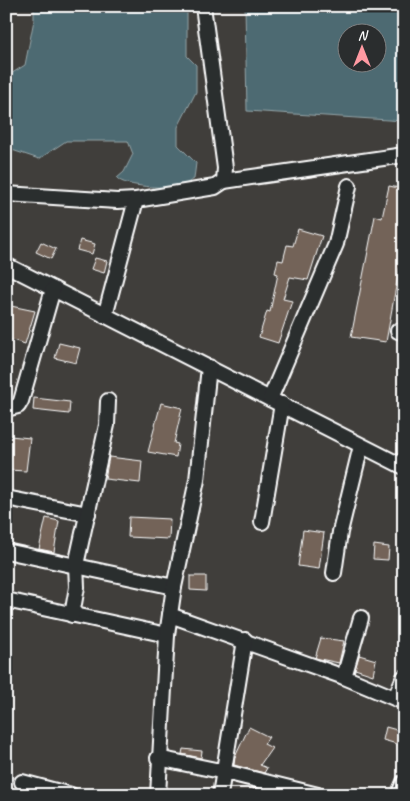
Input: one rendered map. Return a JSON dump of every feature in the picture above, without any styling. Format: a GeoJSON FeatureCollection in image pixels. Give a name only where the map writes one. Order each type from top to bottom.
{"type":"FeatureCollection","features":[{"type":"Feature","properties":{"kind":"street"},"geometry":{"type":"LineString","coordinates":[[203,6],[225,168],[224,181]]}},
{"type":"Feature","properties":{"kind":"street"},"geometry":{"type":"LineString","coordinates":[[6,194],[92,201],[136,200],[215,187],[224,181],[404,155]]}},
{"type":"Feature","properties":{"kind":"street"},"geometry":{"type":"LineString","coordinates":[[262,522],[276,401],[336,244],[349,186]]}},
{"type":"Feature","properties":{"kind":"street"},"geometry":{"type":"LineString","coordinates":[[105,316],[136,200]]}},
{"type":"Feature","properties":{"kind":"street"},"geometry":{"type":"LineString","coordinates":[[6,265],[404,467]]}},
{"type":"Feature","properties":{"kind":"street"},"geometry":{"type":"LineString","coordinates":[[6,409],[18,406],[21,401],[53,289]]}},
{"type":"Feature","properties":{"kind":"street"},"geometry":{"type":"LineString","coordinates":[[158,795],[158,758],[167,635],[174,587],[197,480],[209,367]]}},
{"type":"Feature","properties":{"kind":"street"},"geometry":{"type":"LineString","coordinates":[[72,615],[77,587],[76,565],[107,425],[108,402]]}},
{"type":"Feature","properties":{"kind":"street"},"geometry":{"type":"LineString","coordinates":[[334,573],[340,532],[361,446]]}},
{"type":"Feature","properties":{"kind":"street"},"geometry":{"type":"LineString","coordinates":[[6,498],[88,514]]}},
{"type":"Feature","properties":{"kind":"street"},"geometry":{"type":"LineString","coordinates":[[6,551],[174,587]]}},
{"type":"Feature","properties":{"kind":"street"},"geometry":{"type":"LineString","coordinates":[[6,600],[167,635]]}},
{"type":"Feature","properties":{"kind":"street"},"geometry":{"type":"LineString","coordinates":[[170,615],[344,676],[399,700],[404,677]]}},
{"type":"Feature","properties":{"kind":"street"},"geometry":{"type":"LineString","coordinates":[[344,676],[362,618]]}},
{"type":"Feature","properties":{"kind":"street"},"geometry":{"type":"LineString","coordinates":[[220,795],[245,640]]}},
{"type":"Feature","properties":{"kind":"street"},"geometry":{"type":"LineString","coordinates":[[158,758],[318,795]]}},
{"type":"Feature","properties":{"kind":"street"},"geometry":{"type":"LineString","coordinates":[[22,782],[70,795]]}},
{"type":"Feature","properties":{"kind":"water"},"geometry":{"type":"Polygon","coordinates":[[[34,6],[187,6],[187,56],[196,65],[196,92],[178,127],[178,145],[196,163],[194,179],[174,187],[137,185],[121,181],[117,178],[124,172],[133,154],[128,141],[66,141],[39,159],[12,150],[6,155],[6,77],[25,65],[34,20],[34,6]]]}},
{"type":"Feature","properties":{"kind":"water"},"geometry":{"type":"Polygon","coordinates":[[[245,6],[404,6],[404,121],[247,111],[245,6]]]}},
{"type":"Feature","properties":{"kind":"building"},"geometry":{"type":"Polygon","coordinates":[[[389,186],[404,189],[404,242],[386,342],[351,337],[375,216],[382,218],[389,186]]]}},
{"type":"Feature","properties":{"kind":"building"},"geometry":{"type":"Polygon","coordinates":[[[298,229],[322,236],[308,280],[290,277],[283,299],[292,301],[278,343],[259,337],[267,311],[270,312],[278,274],[275,273],[278,260],[283,261],[287,245],[293,246],[298,229]]]}},
{"type":"Feature","properties":{"kind":"building"},"geometry":{"type":"Polygon","coordinates":[[[80,240],[95,244],[92,254],[77,250],[80,240]]]}},
{"type":"Feature","properties":{"kind":"building"},"geometry":{"type":"Polygon","coordinates":[[[41,242],[56,249],[51,259],[36,252],[41,242]]]}},
{"type":"Feature","properties":{"kind":"building"},"geometry":{"type":"Polygon","coordinates":[[[95,258],[107,261],[104,273],[91,269],[95,258]]]}},
{"type":"Feature","properties":{"kind":"building"},"geometry":{"type":"Polygon","coordinates":[[[6,305],[35,311],[25,344],[6,338],[6,305]]]}},
{"type":"Feature","properties":{"kind":"building"},"geometry":{"type":"Polygon","coordinates":[[[59,343],[80,348],[76,363],[55,358],[59,343]]]}},
{"type":"Feature","properties":{"kind":"building"},"geometry":{"type":"Polygon","coordinates":[[[34,398],[70,402],[69,414],[33,410],[34,398]]]}},
{"type":"Feature","properties":{"kind":"building"},"geometry":{"type":"Polygon","coordinates":[[[161,403],[182,408],[174,443],[178,444],[176,457],[148,452],[161,403]]]}},
{"type":"Feature","properties":{"kind":"building"},"geometry":{"type":"Polygon","coordinates":[[[10,436],[30,438],[26,471],[8,470],[10,436]]]}},
{"type":"Feature","properties":{"kind":"building"},"geometry":{"type":"Polygon","coordinates":[[[109,457],[142,461],[140,483],[105,479],[109,457]]]}},
{"type":"Feature","properties":{"kind":"building"},"geometry":{"type":"Polygon","coordinates":[[[129,517],[170,519],[169,539],[128,537],[129,517]]]}},
{"type":"Feature","properties":{"kind":"building"},"geometry":{"type":"Polygon","coordinates":[[[46,518],[59,521],[54,552],[39,549],[46,518]]]}},
{"type":"Feature","properties":{"kind":"building"},"geometry":{"type":"Polygon","coordinates":[[[303,530],[324,533],[319,569],[298,566],[303,530]]]}},
{"type":"Feature","properties":{"kind":"building"},"geometry":{"type":"Polygon","coordinates":[[[374,545],[389,547],[388,560],[373,559],[374,545]]]}},
{"type":"Feature","properties":{"kind":"building"},"geometry":{"type":"Polygon","coordinates":[[[190,576],[206,576],[206,591],[190,590],[190,576]]]}},
{"type":"Feature","properties":{"kind":"building"},"geometry":{"type":"Polygon","coordinates":[[[321,638],[344,641],[339,663],[315,658],[321,638]]]}},
{"type":"Feature","properties":{"kind":"building"},"geometry":{"type":"Polygon","coordinates":[[[359,655],[376,660],[373,675],[355,669],[359,655]]]}},
{"type":"Feature","properties":{"kind":"building"},"geometry":{"type":"Polygon","coordinates":[[[249,727],[269,737],[264,744],[272,748],[260,765],[267,768],[264,773],[234,765],[235,757],[249,727]]]}},
{"type":"Feature","properties":{"kind":"building"},"geometry":{"type":"Polygon","coordinates":[[[386,727],[404,732],[404,746],[383,740],[386,727]]]}},
{"type":"Feature","properties":{"kind":"building"},"geometry":{"type":"Polygon","coordinates":[[[183,749],[202,751],[201,758],[182,754],[183,749]]]}},
{"type":"Feature","properties":{"kind":"building"},"geometry":{"type":"Polygon","coordinates":[[[254,788],[281,795],[251,795],[254,788]]]}}]}
